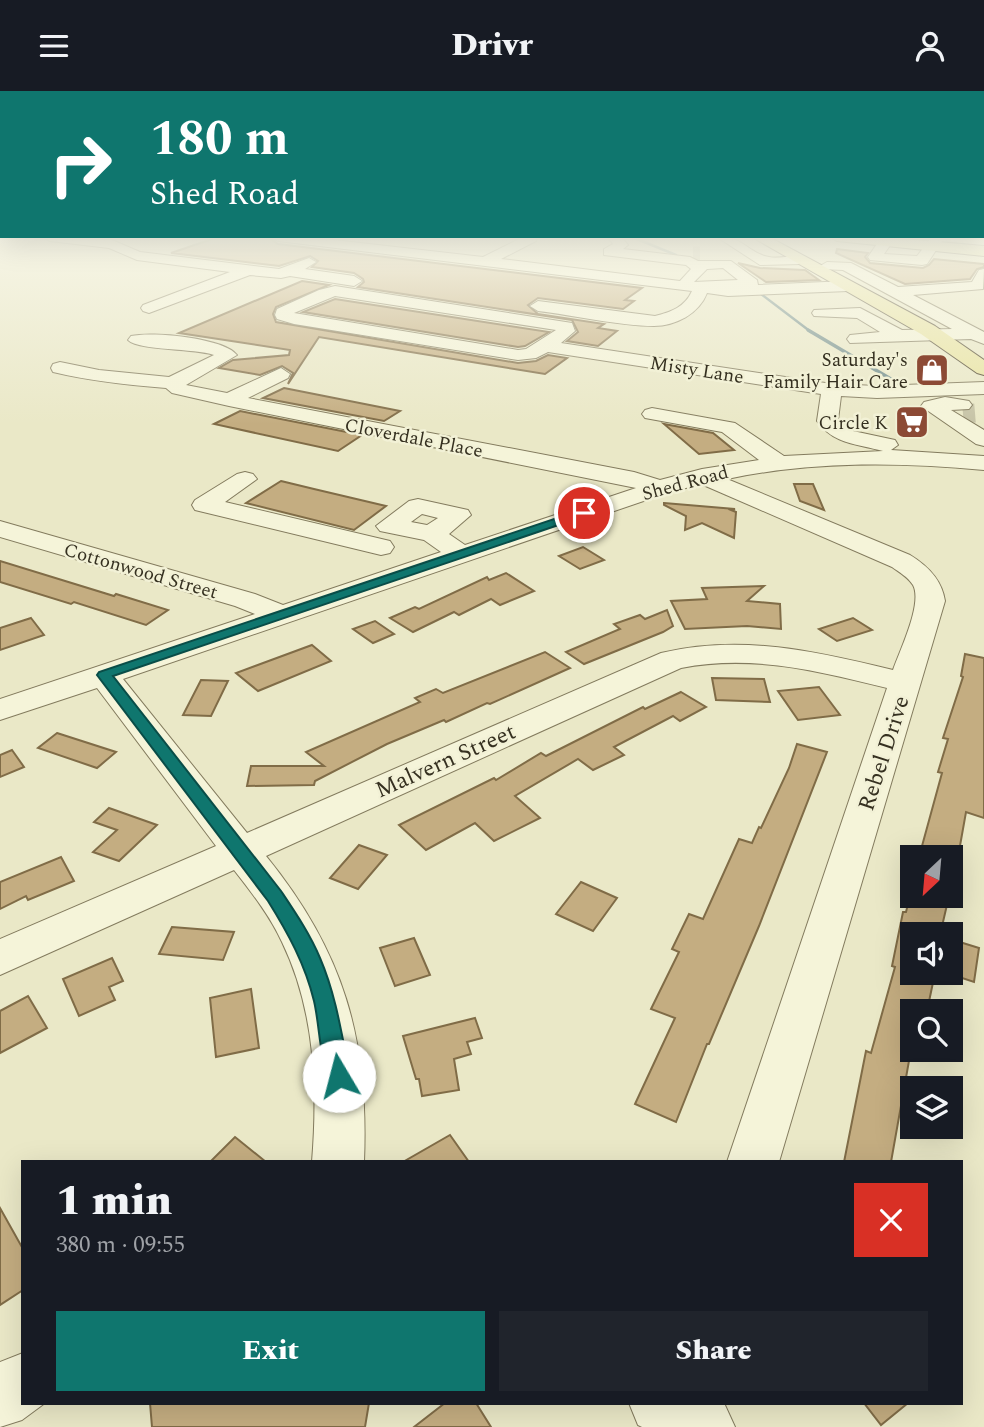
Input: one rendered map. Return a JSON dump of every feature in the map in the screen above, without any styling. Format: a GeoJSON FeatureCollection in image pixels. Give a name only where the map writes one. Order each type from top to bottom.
{"type":"FeatureCollection","features":[{"type":"Feature","properties":{"kind":"main road"},"geometry":{"type":"LineString","coordinates":[[867,299],[936,335],[981,367]]}},
{"type":"Feature","properties":{"kind":"street"},"geometry":{"type":"LineString","coordinates":[[149,308],[172,299]]}},
{"type":"Feature","properties":{"kind":"street"},"geometry":{"type":"LineString","coordinates":[[311,299],[283,312],[283,315],[518,355],[530,354],[545,346],[565,331],[566,327],[389,299]]}},
{"type":"Feature","properties":{"kind":"street"},"geometry":{"type":"LineString","coordinates":[[493,299],[655,321],[679,315],[697,299]]}},
{"type":"Feature","properties":{"kind":"street"},"geometry":{"type":"LineString","coordinates":[[793,299],[797,302],[824,299]]}},
{"type":"Feature","properties":{"kind":"street"},"geometry":{"type":"LineString","coordinates":[[820,313],[851,299]]}},
{"type":"Feature","properties":{"kind":"street"},"geometry":{"type":"LineString","coordinates":[[862,299],[898,335]]}},
{"type":"Feature","properties":{"kind":"street"},"geometry":{"type":"LineString","coordinates":[[910,299],[979,336]]}},
{"type":"Feature","properties":{"kind":"street"},"geometry":{"type":"LineString","coordinates":[[924,307],[942,299]]}},
{"type":"Feature","properties":{"kind":"street"},"geometry":{"type":"LineString","coordinates":[[856,339],[898,335],[979,336]]}},
{"type":"Feature","properties":{"kind":"street"},"geometry":{"type":"LineString","coordinates":[[137,340],[192,345],[228,354],[223,359],[172,383]]}},
{"type":"Feature","properties":{"kind":"street","name":"Misty Lane"},"geometry":{"type":"LineString","coordinates":[[545,346],[968,411]]}},
{"type":"Feature","properties":{"kind":"street"},"geometry":{"type":"LineString","coordinates":[[956,349],[921,351],[920,361],[934,383],[968,411]]}},
{"type":"Feature","properties":{"kind":"street","name":"Cloverdale Place"},"geometry":{"type":"LineString","coordinates":[[60,367],[99,376],[172,383],[184,390],[229,400],[634,479],[659,488]]}},
{"type":"Feature","properties":{"kind":"street"},"geometry":{"type":"LineString","coordinates":[[968,411],[965,381],[947,367],[981,367]]}},
{"type":"Feature","properties":{"kind":"street"},"geometry":{"type":"LineString","coordinates":[[229,400],[281,374]]}},
{"type":"Feature","properties":{"kind":"street"},"geometry":{"type":"LineString","coordinates":[[832,390],[827,422],[832,429],[894,447],[903,458]]}},
{"type":"Feature","properties":{"kind":"street"},"geometry":{"type":"LineString","coordinates":[[652,414],[728,427],[777,463]]}},
{"type":"Feature","properties":{"kind":"street","name":"Shed Road"},"geometry":{"type":"LineString","coordinates":[[0,709],[659,488],[702,476],[777,463],[854,457],[984,463]]}},
{"type":"Feature","properties":{"kind":"street","name":"Rebel Drive"},"geometry":{"type":"LineString","coordinates":[[702,476],[901,561],[917,572],[928,586],[931,601],[754,1160]]}},
{"type":"Feature","properties":{"kind":"street"},"geometry":{"type":"LineString","coordinates":[[245,479],[204,505],[381,547],[413,571]]}},
{"type":"Feature","properties":{"kind":"street"},"geometry":{"type":"LineString","coordinates":[[381,547],[405,530],[389,526],[418,506],[459,515],[432,534],[461,554]]}},
{"type":"Feature","properties":{"kind":"street","name":"Cottonwood Street"},"geometry":{"type":"LineString","coordinates":[[0,529],[245,600],[281,615]]}},
{"type":"Feature","properties":{"kind":"street","name":"Malvern Street"},"geometry":{"type":"LineString","coordinates":[[0,958],[650,669],[689,656],[723,651],[780,653],[906,683]]}},
{"type":"Feature","properties":{"kind":"street"},"geometry":{"type":"LineString","coordinates":[[104,675],[240,851],[293,925],[310,958],[333,1037],[339,1076],[341,1131],[338,1160]]}},
{"type":"Feature","properties":{"kind":"street"},"geometry":{"type":"LineString","coordinates":[[0,1398],[21,1384]]}},
{"type":"Feature","properties":{"kind":"building"},"geometry":{"type":"Polygon","coordinates":[[[259,299],[294,299],[276,307],[273,314],[276,322],[518,363],[536,361],[548,355],[567,358],[545,374],[319,337],[288,384],[293,373],[282,366],[260,375],[219,368],[233,360],[289,355],[290,350],[179,333],[259,299]]]}},
{"type":"Feature","properties":{"kind":"building"},"geometry":{"type":"Polygon","coordinates":[[[337,299],[549,332],[525,346],[518,347],[303,312],[337,299]]]}},
{"type":"Feature","properties":{"kind":"building"},"geometry":{"type":"Polygon","coordinates":[[[438,299],[536,299],[528,305],[538,314],[604,324],[598,328],[617,331],[598,346],[567,341],[578,332],[572,320],[438,299]]]}},
{"type":"Feature","properties":{"kind":"building"},"geometry":{"type":"Polygon","coordinates":[[[548,299],[634,301],[623,309],[548,299]]]}},
{"type":"Feature","properties":{"kind":"building"},"geometry":{"type":"Polygon","coordinates":[[[284,388],[400,411],[384,421],[263,398],[284,388]]]}},
{"type":"Feature","properties":{"kind":"building"},"geometry":{"type":"Polygon","coordinates":[[[240,411],[362,435],[338,451],[214,424],[240,411]]]}},
{"type":"Feature","properties":{"kind":"building"},"geometry":{"type":"Polygon","coordinates":[[[664,424],[713,433],[734,450],[699,454],[664,424]]]}},
{"type":"Feature","properties":{"kind":"building"},"geometry":{"type":"Polygon","coordinates":[[[281,481],[386,506],[354,530],[246,503],[281,481]]]}},
{"type":"Feature","properties":{"kind":"building"},"geometry":{"type":"Polygon","coordinates":[[[794,484],[813,484],[824,510],[800,501],[794,484]]]}},
{"type":"Feature","properties":{"kind":"building"},"geometry":{"type":"Polygon","coordinates":[[[664,503],[735,509],[731,510],[736,512],[734,538],[702,523],[685,530],[686,516],[664,503]]]}},
{"type":"Feature","properties":{"kind":"building"},"geometry":{"type":"Polygon","coordinates":[[[583,547],[604,560],[580,569],[559,556],[583,547]]]}},
{"type":"Feature","properties":{"kind":"building"},"geometry":{"type":"Polygon","coordinates":[[[0,561],[168,610],[146,625],[74,602],[71,604],[0,582],[0,561]]]}},
{"type":"Feature","properties":{"kind":"building"},"geometry":{"type":"Polygon","coordinates":[[[506,573],[534,591],[500,605],[491,599],[459,615],[454,612],[413,632],[390,618],[415,607],[419,609],[487,577],[489,580],[506,573]]]}},
{"type":"Feature","properties":{"kind":"building"},"geometry":{"type":"Polygon","coordinates":[[[764,586],[747,601],[780,604],[781,629],[747,626],[685,629],[671,601],[707,599],[702,588],[764,586]]]}},
{"type":"Feature","properties":{"kind":"building"},"geometry":{"type":"Polygon","coordinates":[[[667,610],[673,626],[663,632],[584,664],[566,652],[620,629],[614,624],[640,615],[645,619],[667,610]]]}},
{"type":"Feature","properties":{"kind":"building"},"geometry":{"type":"Polygon","coordinates":[[[31,618],[44,635],[0,650],[0,628],[31,618]]]}},
{"type":"Feature","properties":{"kind":"building"},"geometry":{"type":"Polygon","coordinates":[[[853,618],[872,630],[837,641],[819,629],[853,618]]]}},
{"type":"Feature","properties":{"kind":"building"},"geometry":{"type":"Polygon","coordinates":[[[375,621],[394,634],[373,643],[353,629],[375,621]]]}},
{"type":"Feature","properties":{"kind":"building"},"geometry":{"type":"Polygon","coordinates":[[[312,645],[331,661],[258,691],[236,673],[312,645]]]}},
{"type":"Feature","properties":{"kind":"building"},"geometry":{"type":"Polygon","coordinates":[[[545,652],[570,668],[490,704],[387,744],[315,781],[314,785],[247,786],[251,766],[324,766],[306,752],[420,702],[415,698],[436,689],[443,693],[545,652]]]}},
{"type":"Feature","properties":{"kind":"building"},"geometry":{"type":"Polygon","coordinates":[[[965,654],[984,658],[984,818],[966,812],[960,845],[922,845],[942,773],[938,772],[948,739],[943,738],[963,677],[965,654]]]}},
{"type":"Feature","properties":{"kind":"building"},"geometry":{"type":"Polygon","coordinates":[[[712,678],[764,679],[770,702],[716,700],[712,678]]]}},
{"type":"Feature","properties":{"kind":"building"},"geometry":{"type":"Polygon","coordinates":[[[201,680],[228,681],[211,716],[183,715],[201,680]]]}},
{"type":"Feature","properties":{"kind":"building"},"geometry":{"type":"Polygon","coordinates":[[[819,687],[840,715],[798,720],[778,691],[819,687]]]}},
{"type":"Feature","properties":{"kind":"building"},"geometry":{"type":"Polygon","coordinates":[[[681,692],[706,707],[680,721],[673,716],[614,747],[624,755],[593,770],[578,759],[515,796],[540,818],[494,841],[475,823],[426,850],[399,825],[494,778],[496,780],[541,753],[546,756],[643,707],[645,709],[681,692]]]}},
{"type":"Feature","properties":{"kind":"building"},"geometry":{"type":"Polygon","coordinates":[[[57,733],[116,752],[97,768],[38,748],[57,733]]]}},
{"type":"Feature","properties":{"kind":"building"},"geometry":{"type":"Polygon","coordinates":[[[797,744],[827,752],[759,926],[676,1122],[635,1104],[675,1018],[651,1009],[679,952],[672,949],[689,914],[703,919],[739,839],[752,843],[789,768],[797,744]]]}},
{"type":"Feature","properties":{"kind":"building"},"geometry":{"type":"Polygon","coordinates":[[[12,750],[24,767],[0,777],[0,755],[12,750]]]}},
{"type":"Feature","properties":{"kind":"building"},"geometry":{"type":"Polygon","coordinates":[[[109,808],[157,825],[119,861],[93,852],[117,830],[94,822],[109,808]]]}},
{"type":"Feature","properties":{"kind":"building"},"geometry":{"type":"Polygon","coordinates":[[[359,845],[387,855],[358,889],[330,878],[359,845]]]}},
{"type":"Feature","properties":{"kind":"building"},"geometry":{"type":"Polygon","coordinates":[[[61,857],[74,881],[28,900],[26,896],[0,909],[0,882],[61,857]]]}},
{"type":"Feature","properties":{"kind":"building"},"geometry":{"type":"Polygon","coordinates":[[[581,882],[617,898],[593,931],[556,914],[581,882]]]}},
{"type":"Feature","properties":{"kind":"building"},"geometry":{"type":"Polygon","coordinates":[[[907,908],[946,908],[943,922],[901,922],[903,912],[906,912],[907,908]]]}},
{"type":"Feature","properties":{"kind":"building"},"geometry":{"type":"Polygon","coordinates":[[[172,927],[234,932],[223,960],[159,954],[172,927]]]}},
{"type":"Feature","properties":{"kind":"building"},"geometry":{"type":"Polygon","coordinates":[[[900,927],[900,985],[932,985],[930,999],[900,999],[900,1062],[909,1062],[906,1076],[900,1076],[900,1111],[891,1160],[844,1160],[866,1051],[871,1053],[895,967],[892,966],[900,927]]]}},
{"type":"Feature","properties":{"kind":"building"},"geometry":{"type":"Polygon","coordinates":[[[414,938],[430,975],[395,986],[380,948],[414,938]]]}},
{"type":"Feature","properties":{"kind":"building"},"geometry":{"type":"Polygon","coordinates":[[[963,943],[979,948],[974,982],[963,978],[963,943]]]}},
{"type":"Feature","properties":{"kind":"building"},"geometry":{"type":"Polygon","coordinates":[[[112,958],[123,981],[109,987],[115,1000],[79,1016],[63,979],[112,958]]]}},
{"type":"Feature","properties":{"kind":"building"},"geometry":{"type":"Polygon","coordinates":[[[251,989],[259,1048],[216,1057],[210,998],[251,989]]]}},
{"type":"Feature","properties":{"kind":"building"},"geometry":{"type":"Polygon","coordinates":[[[28,996],[47,1028],[0,1053],[0,1011],[28,996]]]}},
{"type":"Feature","properties":{"kind":"building"},"geometry":{"type":"Polygon","coordinates":[[[475,1018],[482,1038],[467,1042],[471,1054],[454,1059],[459,1090],[422,1096],[419,1079],[416,1079],[403,1036],[475,1018]]]}},
{"type":"Feature","properties":{"kind":"building"},"geometry":{"type":"Polygon","coordinates":[[[450,1135],[468,1160],[406,1160],[450,1135]]]}},
{"type":"Feature","properties":{"kind":"building"},"geometry":{"type":"Polygon","coordinates":[[[235,1137],[264,1160],[212,1160],[235,1137]]]}},
{"type":"Feature","properties":{"kind":"building"},"geometry":{"type":"Polygon","coordinates":[[[0,1208],[21,1245],[21,1291],[0,1305],[0,1208]]]}},
{"type":"Feature","properties":{"kind":"building"},"geometry":{"type":"Polygon","coordinates":[[[150,1405],[369,1405],[365,1427],[152,1427],[150,1405]]]}},
{"type":"Feature","properties":{"kind":"building"},"geometry":{"type":"Polygon","coordinates":[[[442,1405],[477,1405],[491,1427],[414,1427],[442,1405]]]}},
{"type":"Feature","properties":{"kind":"building"},"geometry":{"type":"Polygon","coordinates":[[[866,1405],[906,1405],[881,1425],[866,1405]]]}},
{"type":"Feature","properties":{"kind":"waterway"},"geometry":{"type":"LineString","coordinates":[[768,299],[810,331]]}},
{"type":"Feature","properties":{"kind":"waterway"},"geometry":{"type":"LineString","coordinates":[[810,331],[901,385]]}},
{"type":"Feature","properties":{"kind":"tunnel"},"geometry":{"type":"LineString","coordinates":[[963,414],[975,413]]}},
{"type":"Feature","properties":{"kind":"place","name":"Saturday's Family Hair Care"},"geometry":{"type":"Point","coordinates":[932,370]}},
{"type":"Feature","properties":{"kind":"place","name":"Circle K"},"geometry":{"type":"Point","coordinates":[912,422]}},
{"type":"Feature","properties":{"kind":"route"},"geometry":{"type":"LineString","coordinates":[[339,1076],[324,1001],[310,958],[293,925],[275,896],[104,675],[584,513]]}}]}
